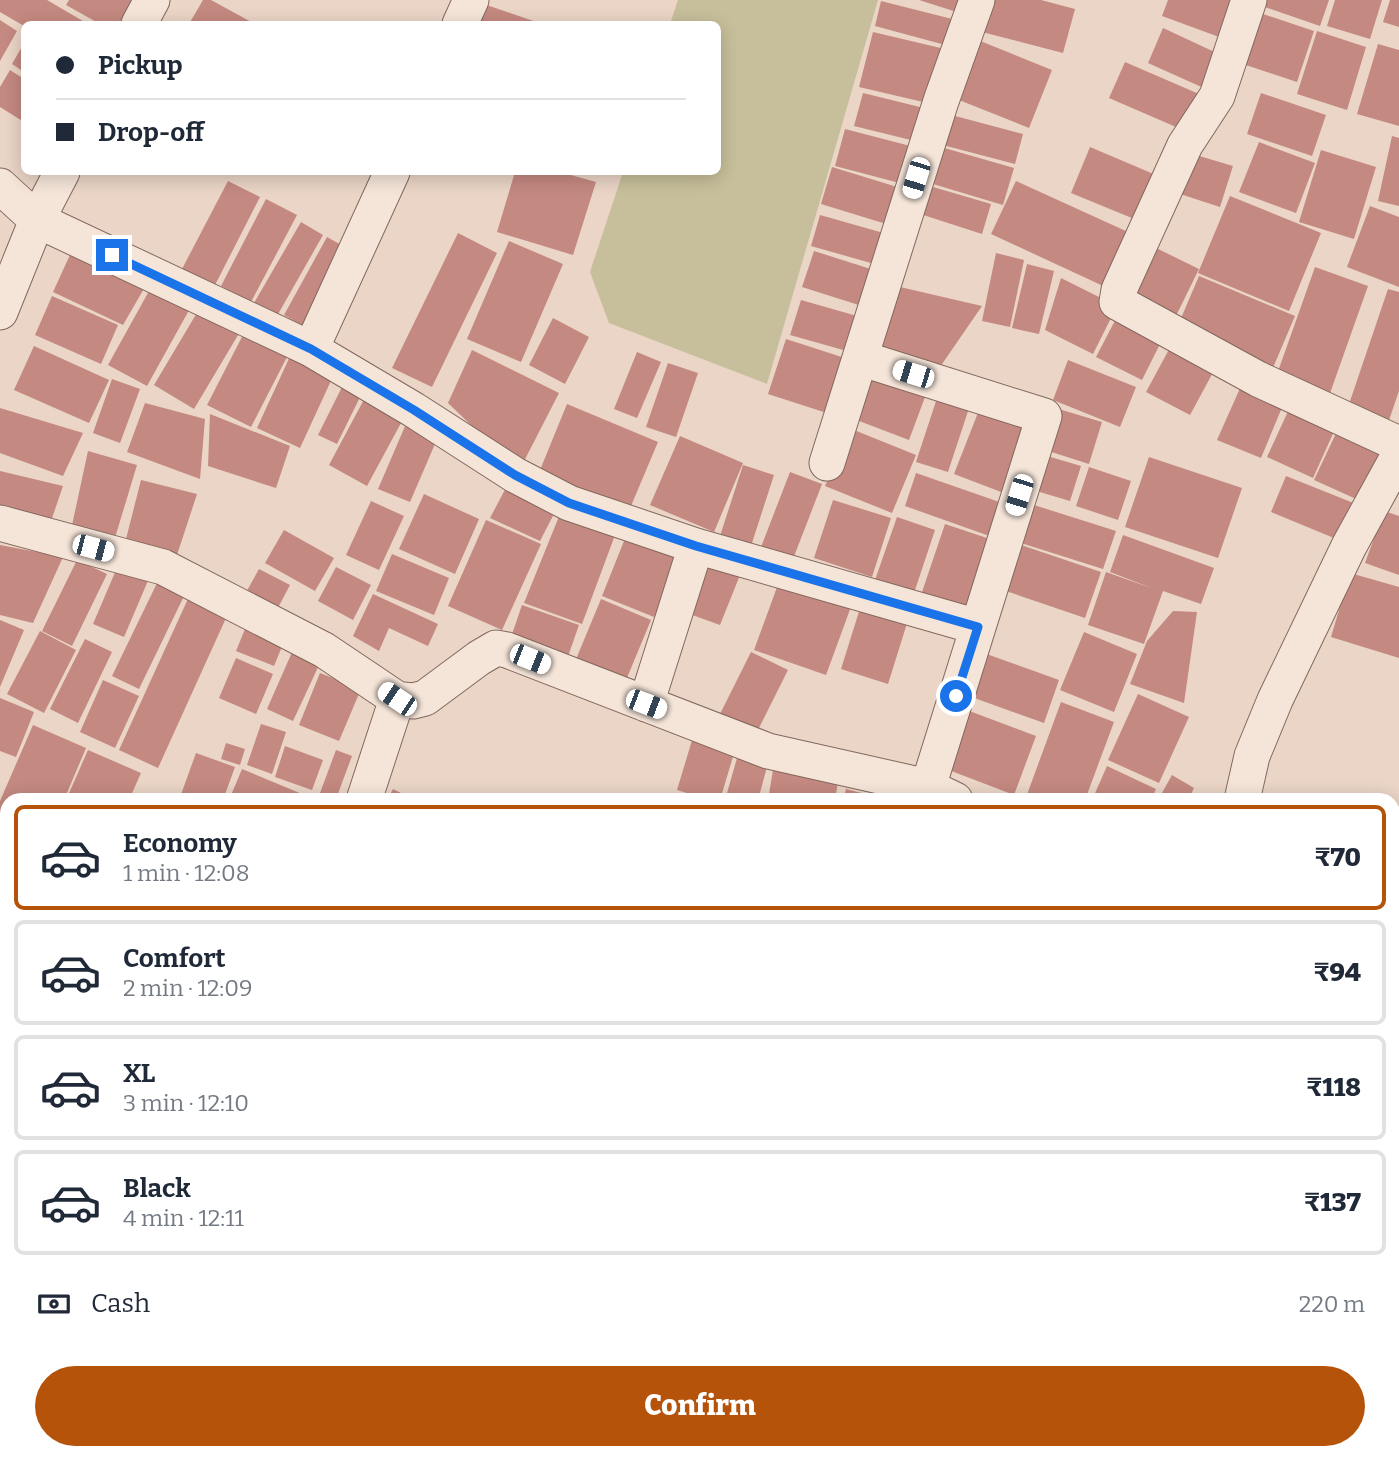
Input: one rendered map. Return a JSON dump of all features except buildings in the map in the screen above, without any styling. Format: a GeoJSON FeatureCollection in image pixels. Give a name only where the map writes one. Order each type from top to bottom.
{"type":"FeatureCollection","features":[{"type":"Feature","properties":{"kind":"street"},"geometry":{"type":"LineString","coordinates":[[141,21],[152,0]]}},
{"type":"Feature","properties":{"kind":"street"},"geometry":{"type":"LineString","coordinates":[[461,21],[471,0]]}},
{"type":"Feature","properties":{"kind":"street"},"geometry":{"type":"LineString","coordinates":[[827,463],[941,101],[977,0]]}},
{"type":"Feature","properties":{"kind":"street"},"geometry":{"type":"LineString","coordinates":[[1249,0],[1217,96],[1185,145],[1119,290],[1118,302],[1258,379],[1399,444]]}},
{"type":"Feature","properties":{"kind":"street"},"geometry":{"type":"LineString","coordinates":[[0,312],[37,220],[60,175]]}},
{"type":"Feature","properties":{"kind":"street"},"geometry":{"type":"LineString","coordinates":[[311,349],[391,175]]}},
{"type":"Feature","properties":{"kind":"street"},"geometry":{"type":"LineString","coordinates":[[0,186],[37,220],[311,349],[414,410],[515,475],[569,503],[696,546],[978,627]]}},
{"type":"Feature","properties":{"kind":"street"},"geometry":{"type":"LineString","coordinates":[[860,358],[1044,416],[978,627],[942,793]]}},
{"type":"Feature","properties":{"kind":"street"},"geometry":{"type":"LineString","coordinates":[[1244,793],[1252,756],[1275,700],[1349,546],[1399,455]]}},
{"type":"Feature","properties":{"kind":"street"},"geometry":{"type":"LineString","coordinates":[[0,523],[163,566],[324,650],[397,699],[414,701],[425,698],[496,648],[768,751],[938,793]]}},
{"type":"Feature","properties":{"kind":"street"},"geometry":{"type":"LineString","coordinates":[[646,704],[696,546]]}},
{"type":"Feature","properties":{"kind":"street"},"geometry":{"type":"LineString","coordinates":[[366,793],[397,699]]}},
{"type":"Feature","properties":{"kind":"shaded area"},"geometry":{"type":"Polygon","coordinates":[[[678,0],[878,0],[767,384],[609,323],[590,272],[622,175],[721,175],[721,21],[671,21],[678,0]]]}},
{"type":"Feature","properties":{"kind":"route"},"geometry":{"type":"LineString","coordinates":[[112,255],[311,349],[414,410],[515,475],[569,503],[696,546],[978,627],[956,696]]}}]}
